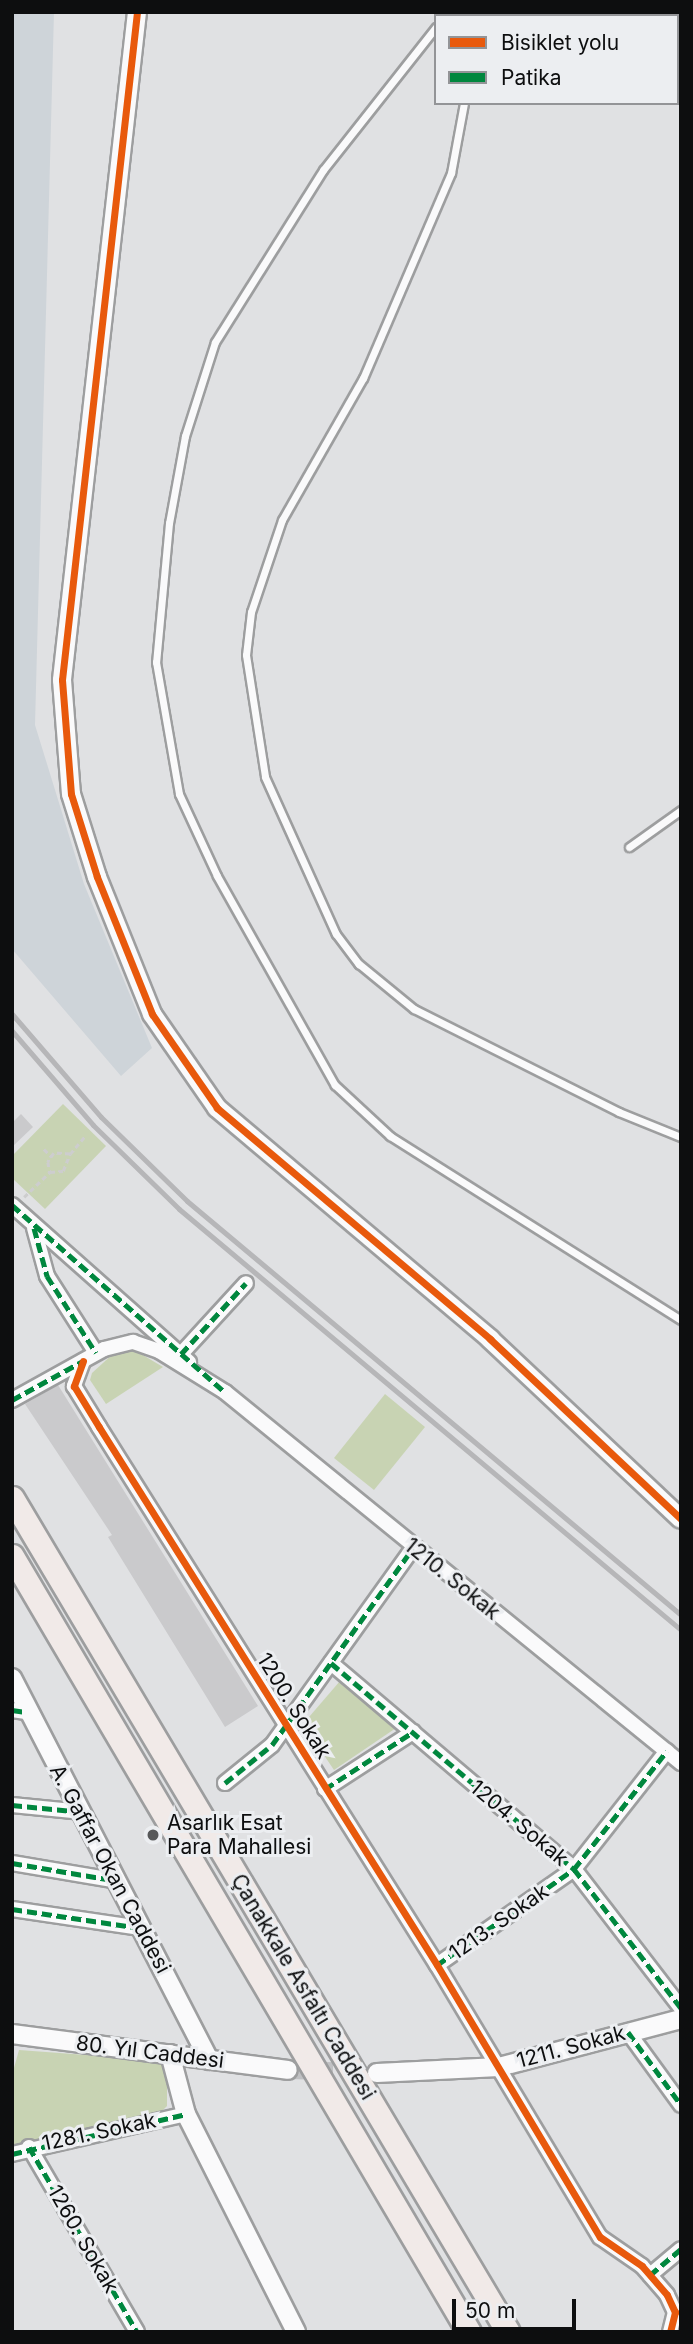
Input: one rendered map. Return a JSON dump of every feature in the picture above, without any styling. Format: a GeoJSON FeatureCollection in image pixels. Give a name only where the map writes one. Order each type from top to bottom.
{"type":"FeatureCollection","features":[{"type":"Feature","properties":{"kind":"highway","name":"Çanakkale Asfaltı Caddesi"},"geometry":{"type":"LineString","coordinates":[[12,1498],[508,2332]]}},
{"type":"Feature","properties":{"kind":"highway","name":"Çanakkale Asfaltı Caddesi"},"geometry":{"type":"LineString","coordinates":[[12,1556],[19,1578],[469,2332]]}},
{"type":"Feature","properties":{"kind":"street"},"geometry":{"type":"LineString","coordinates":[[137,12],[62,680],[71,794],[124,953],[152,1014],[217,1108],[490,1339],[681,1518]]}},
{"type":"Feature","properties":{"kind":"street","name":"1210. Sokak"},"geometry":{"type":"LineString","coordinates":[[13,1206],[34,1228],[225,1392],[413,1548],[681,1763]]}},
{"type":"Feature","properties":{"kind":"street"},"geometry":{"type":"LineString","coordinates":[[34,1228],[47,1276],[96,1353]]}},
{"type":"Feature","properties":{"kind":"street"},"geometry":{"type":"LineString","coordinates":[[181,1354],[246,1283]]}},
{"type":"Feature","properties":{"kind":"street","name":"1210. Sokak"},"geometry":{"type":"LineString","coordinates":[[12,1400],[96,1353],[133,1342],[159,1351],[225,1392]]}},
{"type":"Feature","properties":{"kind":"street","name":"1200. Sokak"},"geometry":{"type":"LineString","coordinates":[[83,1361],[74,1386],[438,1965],[600,2237],[650,2275],[675,2312],[670,2332]]}},
{"type":"Feature","properties":{"kind":"street"},"geometry":{"type":"LineString","coordinates":[[225,1783],[286,1727],[413,1548]]}},
{"type":"Feature","properties":{"kind":"street","name":"1204. Sokak"},"geometry":{"type":"LineString","coordinates":[[331,1663],[574,1870],[681,2008]]}},
{"type":"Feature","properties":{"kind":"street","name":"A. Gaffar Okan Caddesi"},"geometry":{"type":"LineString","coordinates":[[12,1678],[19,1711],[83,1812],[209,2060]]}},
{"type":"Feature","properties":{"kind":"street"},"geometry":{"type":"LineString","coordinates":[[325,1789],[413,1732]]}},
{"type":"Feature","properties":{"kind":"street","name":"1213. Sokak"},"geometry":{"type":"LineString","coordinates":[[438,1965],[574,1870],[667,1751]]}},
{"type":"Feature","properties":{"kind":"street"},"geometry":{"type":"LineString","coordinates":[[12,1805],[83,1812]]}},
{"type":"Feature","properties":{"kind":"street"},"geometry":{"type":"LineString","coordinates":[[12,1863],[118,1881]]}},
{"type":"Feature","properties":{"kind":"street"},"geometry":{"type":"LineString","coordinates":[[12,1909],[141,1928]]}},
{"type":"Feature","properties":{"kind":"street","name":"1211. Sokak"},"geometry":{"type":"LineString","coordinates":[[377,2073],[499,2067],[681,2019]]}},
{"type":"Feature","properties":{"kind":"street"},"geometry":{"type":"LineString","coordinates":[[628,2032],[681,2105]]}},
{"type":"Feature","properties":{"kind":"street","name":"80. Yıl Caddesi"},"geometry":{"type":"LineString","coordinates":[[12,2034],[288,2070]]}},
{"type":"Feature","properties":{"kind":"street"},"geometry":{"type":"LineString","coordinates":[[170,2054],[186,2114],[296,2332]]}},
{"type":"Feature","properties":{"kind":"street","name":"1281. Sokak"},"geometry":{"type":"LineString","coordinates":[[12,2154],[29,2147],[186,2114]]}},
{"type":"Feature","properties":{"kind":"street","name":"1260. Sokak"},"geometry":{"type":"LineString","coordinates":[[29,2147],[137,2332]]}},
{"type":"Feature","properties":{"kind":"street"},"geometry":{"type":"LineString","coordinates":[[650,2275],[681,2249]]}},
{"type":"Feature","properties":{"kind":"lane"},"geometry":{"type":"LineString","coordinates":[[434,30],[323,170],[215,342],[185,436],[169,523],[156,662],[179,794],[230,900],[335,1085],[390,1136],[681,1320]]}},
{"type":"Feature","properties":{"kind":"lane"},"geometry":{"type":"LineString","coordinates":[[464,105],[451,173],[363,378],[282,520],[251,612],[246,655],[265,777],[336,934],[367,971],[425,1014],[619,1112],[681,1137]]}},
{"type":"Feature","properties":{"kind":"lane"},"geometry":{"type":"LineString","coordinates":[[629,847],[681,810]]}},
{"type":"Feature","properties":{"kind":"path"},"geometry":{"type":"LineString","coordinates":[[65,1169],[70,1154],[86,1135]]}},
{"type":"Feature","properties":{"kind":"path"},"geometry":{"type":"LineString","coordinates":[[44,1149],[52,1157]]}},
{"type":"Feature","properties":{"kind":"path"},"geometry":{"type":"LineString","coordinates":[[50,1172],[52,1157],[62,1150],[70,1154]]}},
{"type":"Feature","properties":{"kind":"path"},"geometry":{"type":"LineString","coordinates":[[13,1206],[50,1172],[65,1169]]}},
{"type":"Feature","properties":{"kind":"path"},"geometry":{"type":"LineString","coordinates":[[65,1169],[69,1173]]}},
{"type":"Feature","properties":{"kind":"shaded area"},"geometry":{"type":"Polygon","coordinates":[[[12,12],[54,12],[35,725],[84,884],[152,1048],[121,1076],[12,949],[12,12]]]}},
{"type":"Feature","properties":{"kind":"green space"},"geometry":{"type":"Polygon","coordinates":[[[63,1104],[106,1146],[45,1209],[12,1178],[12,1156],[63,1104]]]}},
{"type":"Feature","properties":{"kind":"green space"},"geometry":{"type":"Polygon","coordinates":[[[131,1348],[163,1367],[106,1404],[90,1380],[92,1373],[115,1352],[131,1348]]]}},
{"type":"Feature","properties":{"kind":"green space"},"geometry":{"type":"Polygon","coordinates":[[[385,1394],[425,1427],[374,1490],[334,1458],[385,1394]]]}},
{"type":"Feature","properties":{"kind":"green space"},"geometry":{"type":"Polygon","coordinates":[[[340,1681],[396,1728],[334,1770],[303,1724],[340,1681]]]}},
{"type":"Feature","properties":{"kind":"green space"},"geometry":{"type":"Polygon","coordinates":[[[19,2050],[167,2061],[167,2106],[158,2115],[12,2153],[12,2075],[19,2050]]]}},
{"type":"Feature","properties":{"kind":"building"},"geometry":{"type":"Polygon","coordinates":[[[21,1114],[33,1127],[12,1147],[12,1123],[21,1114]]]}},
{"type":"Feature","properties":{"kind":"building"},"geometry":{"type":"Polygon","coordinates":[[[58,1385],[258,1706],[225,1727],[108,1537],[112,1535],[25,1404],[58,1385]]]}},
{"type":"Feature","properties":{"kind":"tunnel"},"geometry":{"type":"LineString","coordinates":[[288,2070],[363,2072]]}},
{"type":"Feature","properties":{"kind":"railway"},"geometry":{"type":"LineString","coordinates":[[12,1014],[101,1117],[187,1201],[681,1615]]}},
{"type":"Feature","properties":{"kind":"railway"},"geometry":{"type":"LineString","coordinates":[[12,1031],[93,1125],[179,1209],[681,1630]]}},
{"type":"Feature","properties":{"kind":"marked path"},"geometry":{"type":"LineString","coordinates":[[12,1205],[225,1392]]}},
{"type":"Feature","properties":{"kind":"marked path"},"geometry":{"type":"LineString","coordinates":[[34,1228],[47,1276],[96,1353]]}},
{"type":"Feature","properties":{"kind":"marked path"},"geometry":{"type":"LineString","coordinates":[[181,1354],[246,1283]]}},
{"type":"Feature","properties":{"kind":"marked path"},"geometry":{"type":"LineString","coordinates":[[12,1400],[83,1361]]}},
{"type":"Feature","properties":{"kind":"marked path"},"geometry":{"type":"LineString","coordinates":[[225,1783],[272,1745],[413,1548]]}},
{"type":"Feature","properties":{"kind":"marked path"},"geometry":{"type":"LineString","coordinates":[[331,1663],[574,1869],[681,2008]]}},
{"type":"Feature","properties":{"kind":"marked path"},"geometry":{"type":"LineString","coordinates":[[12,1710],[26,1712]]}},
{"type":"Feature","properties":{"kind":"marked path"},"geometry":{"type":"LineString","coordinates":[[325,1789],[413,1732]]}},
{"type":"Feature","properties":{"kind":"marked path"},"geometry":{"type":"LineString","coordinates":[[437,1965],[574,1869],[667,1751]]}},
{"type":"Feature","properties":{"kind":"marked path"},"geometry":{"type":"LineString","coordinates":[[12,1805],[83,1812]]}},
{"type":"Feature","properties":{"kind":"marked path"},"geometry":{"type":"LineString","coordinates":[[12,1863],[118,1881]]}},
{"type":"Feature","properties":{"kind":"marked path"},"geometry":{"type":"LineString","coordinates":[[12,1909],[141,1928]]}},
{"type":"Feature","properties":{"kind":"marked path"},"geometry":{"type":"LineString","coordinates":[[628,2032],[681,2105]]}},
{"type":"Feature","properties":{"kind":"marked path"},"geometry":{"type":"LineString","coordinates":[[12,2154],[186,2114]]}},
{"type":"Feature","properties":{"kind":"marked path"},"geometry":{"type":"LineString","coordinates":[[29,2147],[137,2332]]}},
{"type":"Feature","properties":{"kind":"marked path"},"geometry":{"type":"LineString","coordinates":[[650,2275],[681,2249]]}},
{"type":"Feature","properties":{"kind":"cycle path"},"geometry":{"type":"LineString","coordinates":[[137,12],[62,680],[71,794],[97,877],[152,1014],[217,1108],[490,1339],[681,1519]]}},
{"type":"Feature","properties":{"kind":"cycle path"},"geometry":{"type":"LineString","coordinates":[[83,1361],[74,1386],[437,1965],[600,2237],[642,2266],[667,2295],[675,2312],[670,2332]]}},
{"type":"Feature","properties":{"kind":"place","name":"Asarlık Esat Para Mahallesi"},"geometry":{"type":"Point","coordinates":[153,1835]}}]}
